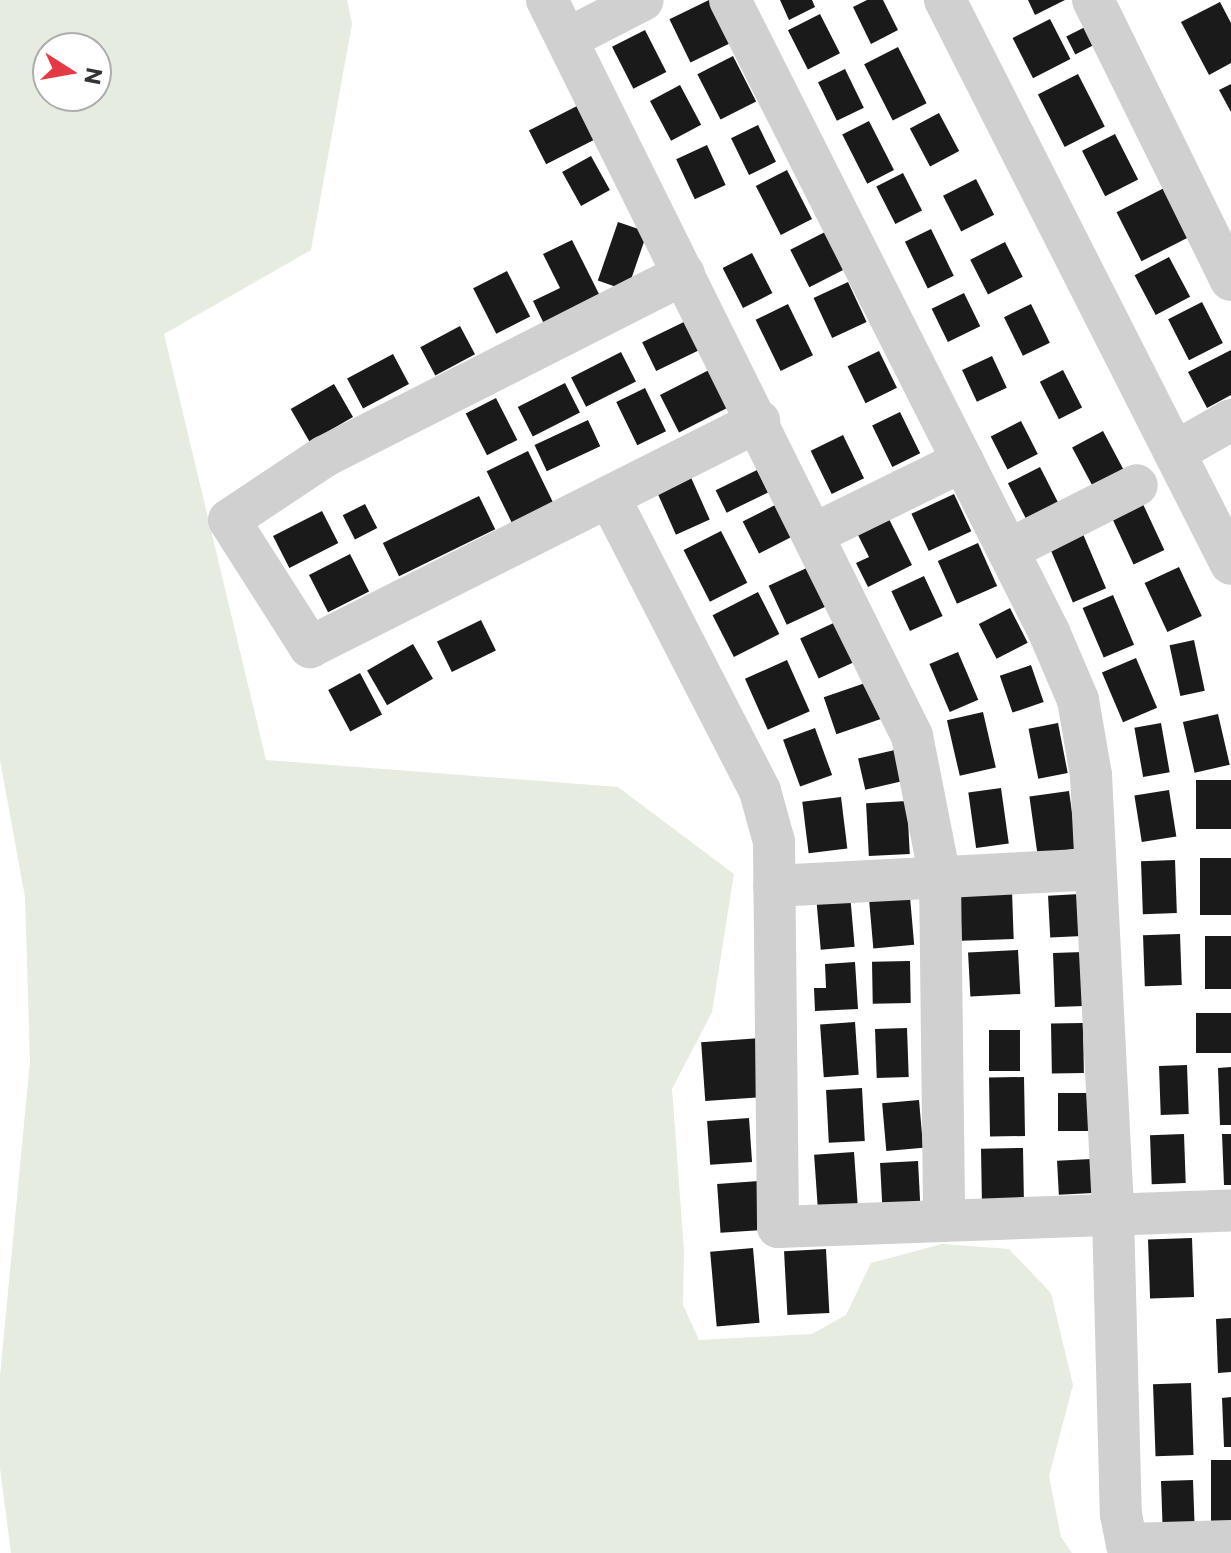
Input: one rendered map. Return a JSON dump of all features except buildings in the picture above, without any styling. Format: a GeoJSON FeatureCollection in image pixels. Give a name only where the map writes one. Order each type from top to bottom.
{"type":"FeatureCollection","features":[{"type":"Feature","properties":{"kind":"street"},"geometry":{"type":"LineString","coordinates":[[547,0],[759,421],[912,736],[940,877],[944,1221]]}},
{"type":"Feature","properties":{"kind":"street"},"geometry":{"type":"LineString","coordinates":[[567,39],[643,0]]}},
{"type":"Feature","properties":{"kind":"street"},"geometry":{"type":"LineString","coordinates":[[730,0],[1008,550],[1078,700],[1091,775],[1113,1215],[1121,1514],[1127,1544],[1231,1541]]}},
{"type":"Feature","properties":{"kind":"street"},"geometry":{"type":"LineString","coordinates":[[945,0],[1177,451],[1231,564]]}},
{"type":"Feature","properties":{"kind":"street"},"geometry":{"type":"LineString","coordinates":[[1093,0],[1231,280]]}},
{"type":"Feature","properties":{"kind":"street"},"geometry":{"type":"LineString","coordinates":[[684,274],[325,456],[229,520],[310,647],[759,421]]}},
{"type":"Feature","properties":{"kind":"street"},"geometry":{"type":"LineString","coordinates":[[1177,451],[1231,420]]}},
{"type":"Feature","properties":{"kind":"street"},"geometry":{"type":"LineString","coordinates":[[814,534],[963,461]]}},
{"type":"Feature","properties":{"kind":"street"},"geometry":{"type":"LineString","coordinates":[[1008,550],[1137,485]]}},
{"type":"Feature","properties":{"kind":"street"},"geometry":{"type":"LineString","coordinates":[[609,497],[760,791],[774,842],[778,1227],[1231,1210]]}},
{"type":"Feature","properties":{"kind":"street"},"geometry":{"type":"LineString","coordinates":[[774,886],[1095,869]]}},
{"type":"Feature","properties":{"kind":"shaded area"},"geometry":{"type":"Polygon","coordinates":[[[0,0],[347,0],[352,24],[311,250],[164,334],[266,760],[618,787],[734,874],[712,1012],[672,1089],[684,1251],[683,1305],[699,1340],[812,1334],[846,1315],[871,1263],[942,1244],[1009,1249],[1051,1293],[1073,1385],[1049,1476],[1061,1537],[1072,1553],[11,1553],[0,1468],[0,1376],[30,1061],[25,897],[0,760],[0,0]]]}}]}
